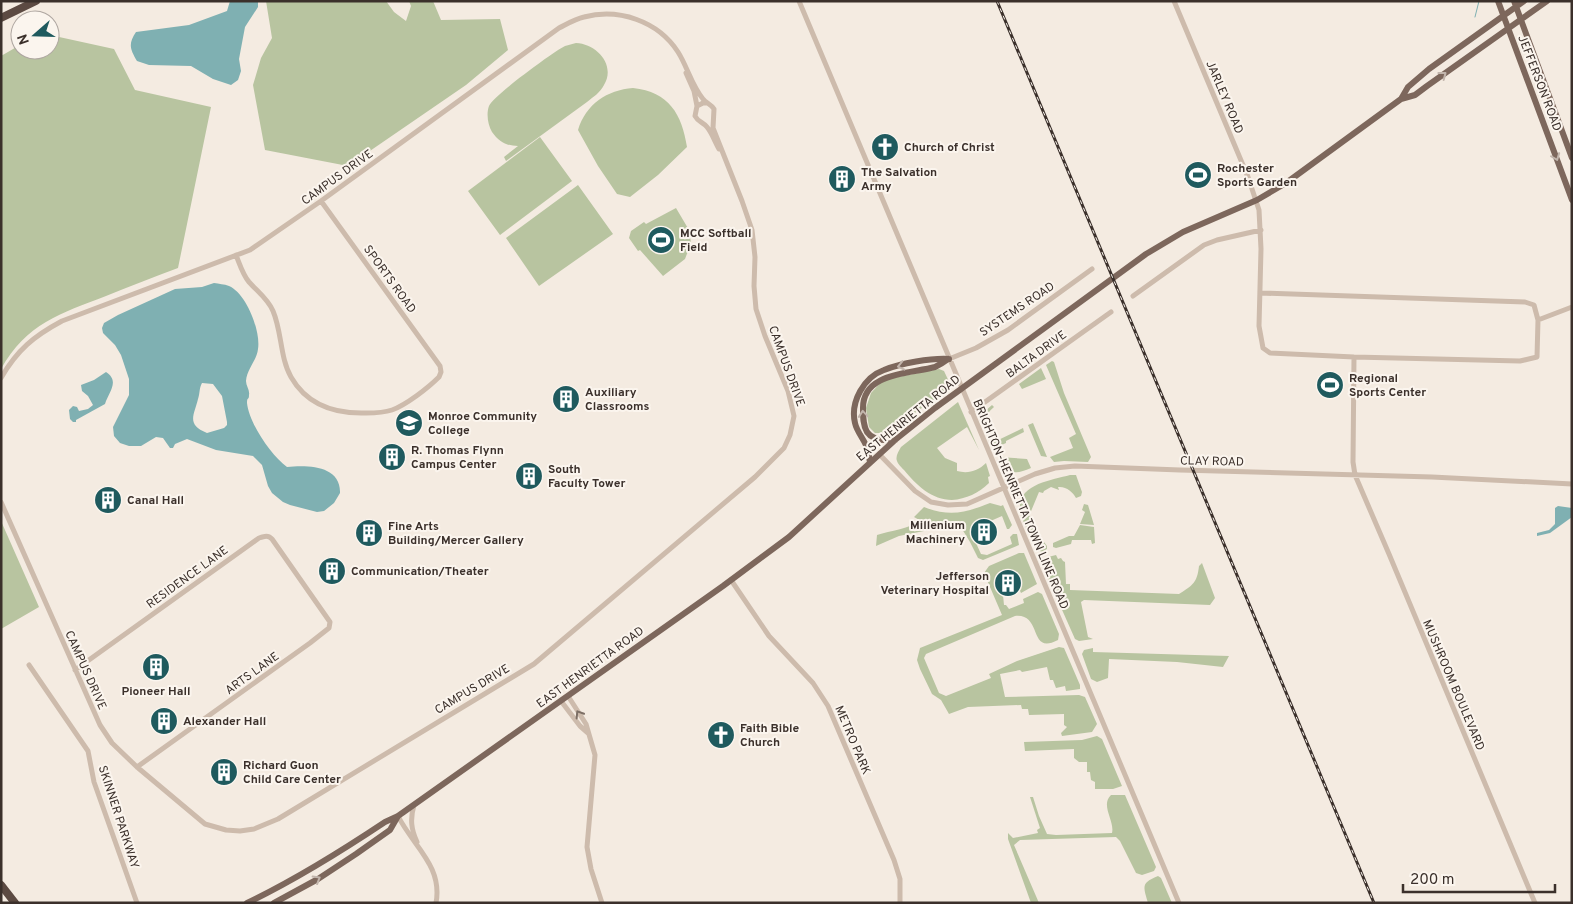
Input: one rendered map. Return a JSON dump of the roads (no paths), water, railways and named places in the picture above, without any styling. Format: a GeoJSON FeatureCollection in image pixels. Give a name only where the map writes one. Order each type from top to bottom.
{"type":"FeatureCollection","features":[{"type":"Feature","properties":{"kind":"highway"},"geometry":{"type":"LineString","coordinates":[[1,18],[36,1]]}},
{"type":"Feature","properties":{"kind":"highway"},"geometry":{"type":"LineString","coordinates":[[1,885],[15,903]]}},
{"type":"Feature","properties":{"kind":"main road","name":"JEFFERSON ROAD"},"geometry":{"type":"LineString","coordinates":[[1498,1],[1572,200]]}},
{"type":"Feature","properties":{"kind":"main road","name":"EAST HENRIETTA ROAD"},"geometry":{"type":"LineString","coordinates":[[247,903],[309,871],[385,822],[398,816],[561,701],[731,580],[805,524],[895,440],[1146,254],[1183,232],[1257,200],[1308,169],[1401,98],[1408,87],[1429,69],[1503,16],[1515,4],[1524,1]]}},
{"type":"Feature","properties":{"kind":"main road","name":"EAST HENRIETTA ROAD"},"geometry":{"type":"LineString","coordinates":[[1401,98],[1415,95],[1547,1]]}},
{"type":"Feature","properties":{"kind":"main road","name":"JEFFERSON ROAD"},"geometry":{"type":"LineString","coordinates":[[1515,4],[1572,158]]}},
{"type":"Feature","properties":{"kind":"main road"},"geometry":{"type":"LineString","coordinates":[[870,462],[868,451],[854,422],[854,407],[865,383],[884,370],[934,358],[949,358]]}},
{"type":"Feature","properties":{"kind":"main road"},"geometry":{"type":"LineString","coordinates":[[895,440],[881,441],[868,434],[864,425],[863,404],[872,386],[886,377],[937,366],[949,358]]}},
{"type":"Feature","properties":{"kind":"main road","name":"EAST HENRIETTA ROAD"},"geometry":{"type":"LineString","coordinates":[[274,903],[318,879],[363,849],[390,830],[398,816]]}},
{"type":"Feature","properties":{"kind":"street","name":"BRIGHTON-HENRIETTA TOWN LINE ROAD"},"geometry":{"type":"LineString","coordinates":[[799,1],[1179,903]]}},
{"type":"Feature","properties":{"kind":"street","name":"JARLEY ROAD"},"geometry":{"type":"LineString","coordinates":[[1174,1],[1260,210],[1260,334],[1263,348],[1270,353],[1354,357],[1524,360],[1537,357],[1538,320]]}},
{"type":"Feature","properties":{"kind":"street","name":"CAMPUS DRIVE"},"geometry":{"type":"LineString","coordinates":[[1,378],[8,365],[23,347],[39,333],[62,321],[250,250],[321,201],[559,28],[582,17],[604,14],[625,15],[644,22],[665,35],[676,50],[701,98],[708,103]]}},
{"type":"Feature","properties":{"kind":"street","name":"CAMPUS DRIVE"},"geometry":{"type":"LineString","coordinates":[[676,50],[694,91],[697,106]]}},
{"type":"Feature","properties":{"kind":"street"},"geometry":{"type":"LineString","coordinates":[[708,103],[714,109],[714,118],[709,123],[699,122],[695,116],[697,106],[708,103]]}},
{"type":"Feature","properties":{"kind":"street","name":"CAMPUS DRIVE"},"geometry":{"type":"LineString","coordinates":[[1,502],[100,725],[112,743],[137,767],[205,824],[226,830],[240,831],[254,829],[278,819],[534,664],[715,512],[784,448],[790,435],[794,416],[788,391],[756,309],[754,286],[755,257],[752,230],[713,128],[714,118]]}},
{"type":"Feature","properties":{"kind":"street","name":"CAMPUS DRIVE"},"geometry":{"type":"LineString","coordinates":[[703,123],[725,160]]}},
{"type":"Feature","properties":{"kind":"street","name":"SPORTS ROAD"},"geometry":{"type":"LineString","coordinates":[[236,255],[250,284],[259,290],[274,312],[288,369],[292,379],[306,396],[319,405],[334,411],[347,413],[383,413],[402,404],[436,380],[441,370],[438,362],[321,201]]}},
{"type":"Feature","properties":{"kind":"street"},"geometry":{"type":"LineString","coordinates":[[1133,296],[1204,245],[1217,240],[1261,230]]}},
{"type":"Feature","properties":{"kind":"street","name":"SYSTEMS ROAD"},"geometry":{"type":"LineString","coordinates":[[949,358],[976,348],[1008,330],[1092,269]]}},
{"type":"Feature","properties":{"kind":"street"},"geometry":{"type":"LineString","coordinates":[[1260,293],[1525,302],[1534,305],[1538,320],[1572,307]]}},
{"type":"Feature","properties":{"kind":"street","name":"BALTA DRIVE"},"geometry":{"type":"LineString","coordinates":[[971,412],[1110,312]]}},
{"type":"Feature","properties":{"kind":"street","name":"MUSHROOM BOULEVARD"},"geometry":{"type":"LineString","coordinates":[[1354,357],[1353,462],[1355,475],[1535,903]]}},
{"type":"Feature","properties":{"kind":"street","name":"CLAY ROAD"},"geometry":{"type":"LineString","coordinates":[[879,454],[915,491],[930,502],[939,505],[957,506],[967,504],[1035,474],[1055,468],[1076,466],[1442,477],[1572,484]]}},
{"type":"Feature","properties":{"kind":"street","name":"RESIDENCE LANE"},"geometry":{"type":"LineString","coordinates":[[75,670],[259,538],[269,536],[300,578]]}},
{"type":"Feature","properties":{"kind":"street","name":"ARTS LANE"},"geometry":{"type":"LineString","coordinates":[[137,767],[329,628],[330,622],[300,578]]}},
{"type":"Feature","properties":{"kind":"street","name":"METRO PARK"},"geometry":{"type":"LineString","coordinates":[[731,580],[769,636],[813,683],[828,706],[894,860],[900,879],[900,903]]}},
{"type":"Feature","properties":{"kind":"street","name":"SKINNER PARKWAY"},"geometry":{"type":"LineString","coordinates":[[30,665],[88,751],[94,782],[137,903]]}},
{"type":"Feature","properties":{"kind":"street"},"geometry":{"type":"LineString","coordinates":[[568,696],[586,724],[594,746],[596,759],[587,847],[591,869],[602,903]]}},
{"type":"Feature","properties":{"kind":"street"},"geometry":{"type":"LineString","coordinates":[[561,701],[580,726],[588,733]]}},
{"type":"Feature","properties":{"kind":"street"},"geometry":{"type":"LineString","coordinates":[[414,804],[411,824],[412,832],[421,852]]}},
{"type":"Feature","properties":{"kind":"street"},"geometry":{"type":"LineString","coordinates":[[398,816],[404,829],[434,871],[438,894],[436,903]]}},
{"type":"Feature","properties":{"kind":"water"},"geometry":{"type":"Polygon","coordinates":[[[230,1],[258,1],[258,7],[245,27],[239,59],[241,71],[238,80],[231,85],[213,79],[191,66],[149,65],[137,61],[131,46],[136,32],[189,25],[227,11],[230,1]]]}},
{"type":"Feature","properties":{"kind":"water"},"geometry":{"type":"Polygon","coordinates":[[[214,283],[229,286],[241,296],[251,313],[258,341],[256,357],[248,372],[246,381],[249,393],[247,403],[252,420],[268,447],[287,467],[313,467],[329,472],[335,477],[339,484],[340,493],[334,503],[324,511],[317,512],[283,502],[272,493],[262,465],[253,456],[216,450],[187,439],[175,444],[173,448],[170,448],[163,438],[156,437],[141,446],[129,446],[120,443],[114,436],[113,427],[129,395],[129,379],[121,355],[115,345],[103,333],[104,323],[175,289],[202,287],[214,283]],[[202,383],[193,419],[200,430],[207,433],[224,428],[227,425],[222,396],[213,384],[202,383]]]}},
{"type":"Feature","properties":{"kind":"water"},"geometry":{"type":"Polygon","coordinates":[[[106,372],[110,375],[113,383],[105,404],[73,422],[70,419],[69,410],[73,406],[77,407],[79,411],[88,409],[93,405],[88,396],[82,391],[81,385],[94,380],[106,372]]]}},
{"type":"Feature","properties":{"kind":"water"},"geometry":{"type":"Polygon","coordinates":[[[1558,506],[1572,508],[1572,517],[1550,533],[1537,536],[1537,533],[1549,530],[1555,524],[1555,508],[1558,506]]]}},
{"type":"Feature","properties":{"kind":"waterway"},"geometry":{"type":"LineString","coordinates":[[1475,17],[1479,1]]}},
{"type":"Feature","properties":{"kind":"railway"},"geometry":{"type":"LineString","coordinates":[[997,1],[1374,903]]}},
{"type":"Feature","properties":{"kind":"place","name":"Church of Christ"},"geometry":{"type":"Point","coordinates":[885,147]}},
{"type":"Feature","properties":{"kind":"place","name":"Rochester Sports Garden"},"geometry":{"type":"Point","coordinates":[1198,175]}},
{"type":"Feature","properties":{"kind":"place","name":"The Salvation Army"},"geometry":{"type":"Point","coordinates":[842,179]}},
{"type":"Feature","properties":{"kind":"place","name":"MCC Softball Field"},"geometry":{"type":"Point","coordinates":[661,240]}},
{"type":"Feature","properties":{"kind":"place","name":"Regional Sports Center"},"geometry":{"type":"Point","coordinates":[1330,385]}},
{"type":"Feature","properties":{"kind":"place","name":"Auxiliary Classrooms"},"geometry":{"type":"Point","coordinates":[566,399]}},
{"type":"Feature","properties":{"kind":"place","name":"Monroe Community College"},"geometry":{"type":"Point","coordinates":[409,423]}},
{"type":"Feature","properties":{"kind":"place","name":"R. Thomas Flynn Campus Center"},"geometry":{"type":"Point","coordinates":[392,457]}},
{"type":"Feature","properties":{"kind":"place","name":"South Faculty Tower"},"geometry":{"type":"Point","coordinates":[529,476]}},
{"type":"Feature","properties":{"kind":"place","name":"Canal Hall"},"geometry":{"type":"Point","coordinates":[108,500]}},
{"type":"Feature","properties":{"kind":"place","name":"Millenium Machinery"},"geometry":{"type":"Point","coordinates":[984,532]}},
{"type":"Feature","properties":{"kind":"place","name":"Fine Arts Building/Mercer Gallery"},"geometry":{"type":"Point","coordinates":[369,533]}},
{"type":"Feature","properties":{"kind":"place","name":"Communication/Theater"},"geometry":{"type":"Point","coordinates":[332,571]}},
{"type":"Feature","properties":{"kind":"place","name":"Jefferson Veterinary Hospital"},"geometry":{"type":"Point","coordinates":[1008,583]}},
{"type":"Feature","properties":{"kind":"place","name":"Pioneer Hall"},"geometry":{"type":"Point","coordinates":[156,667]}},
{"type":"Feature","properties":{"kind":"place","name":"Alexander Hall"},"geometry":{"type":"Point","coordinates":[164,721]}},
{"type":"Feature","properties":{"kind":"place","name":"Faith Bible Church"},"geometry":{"type":"Point","coordinates":[721,735]}},
{"type":"Feature","properties":{"kind":"place","name":"Richard Guon Child Care Center"},"geometry":{"type":"Point","coordinates":[224,772]}}]}
